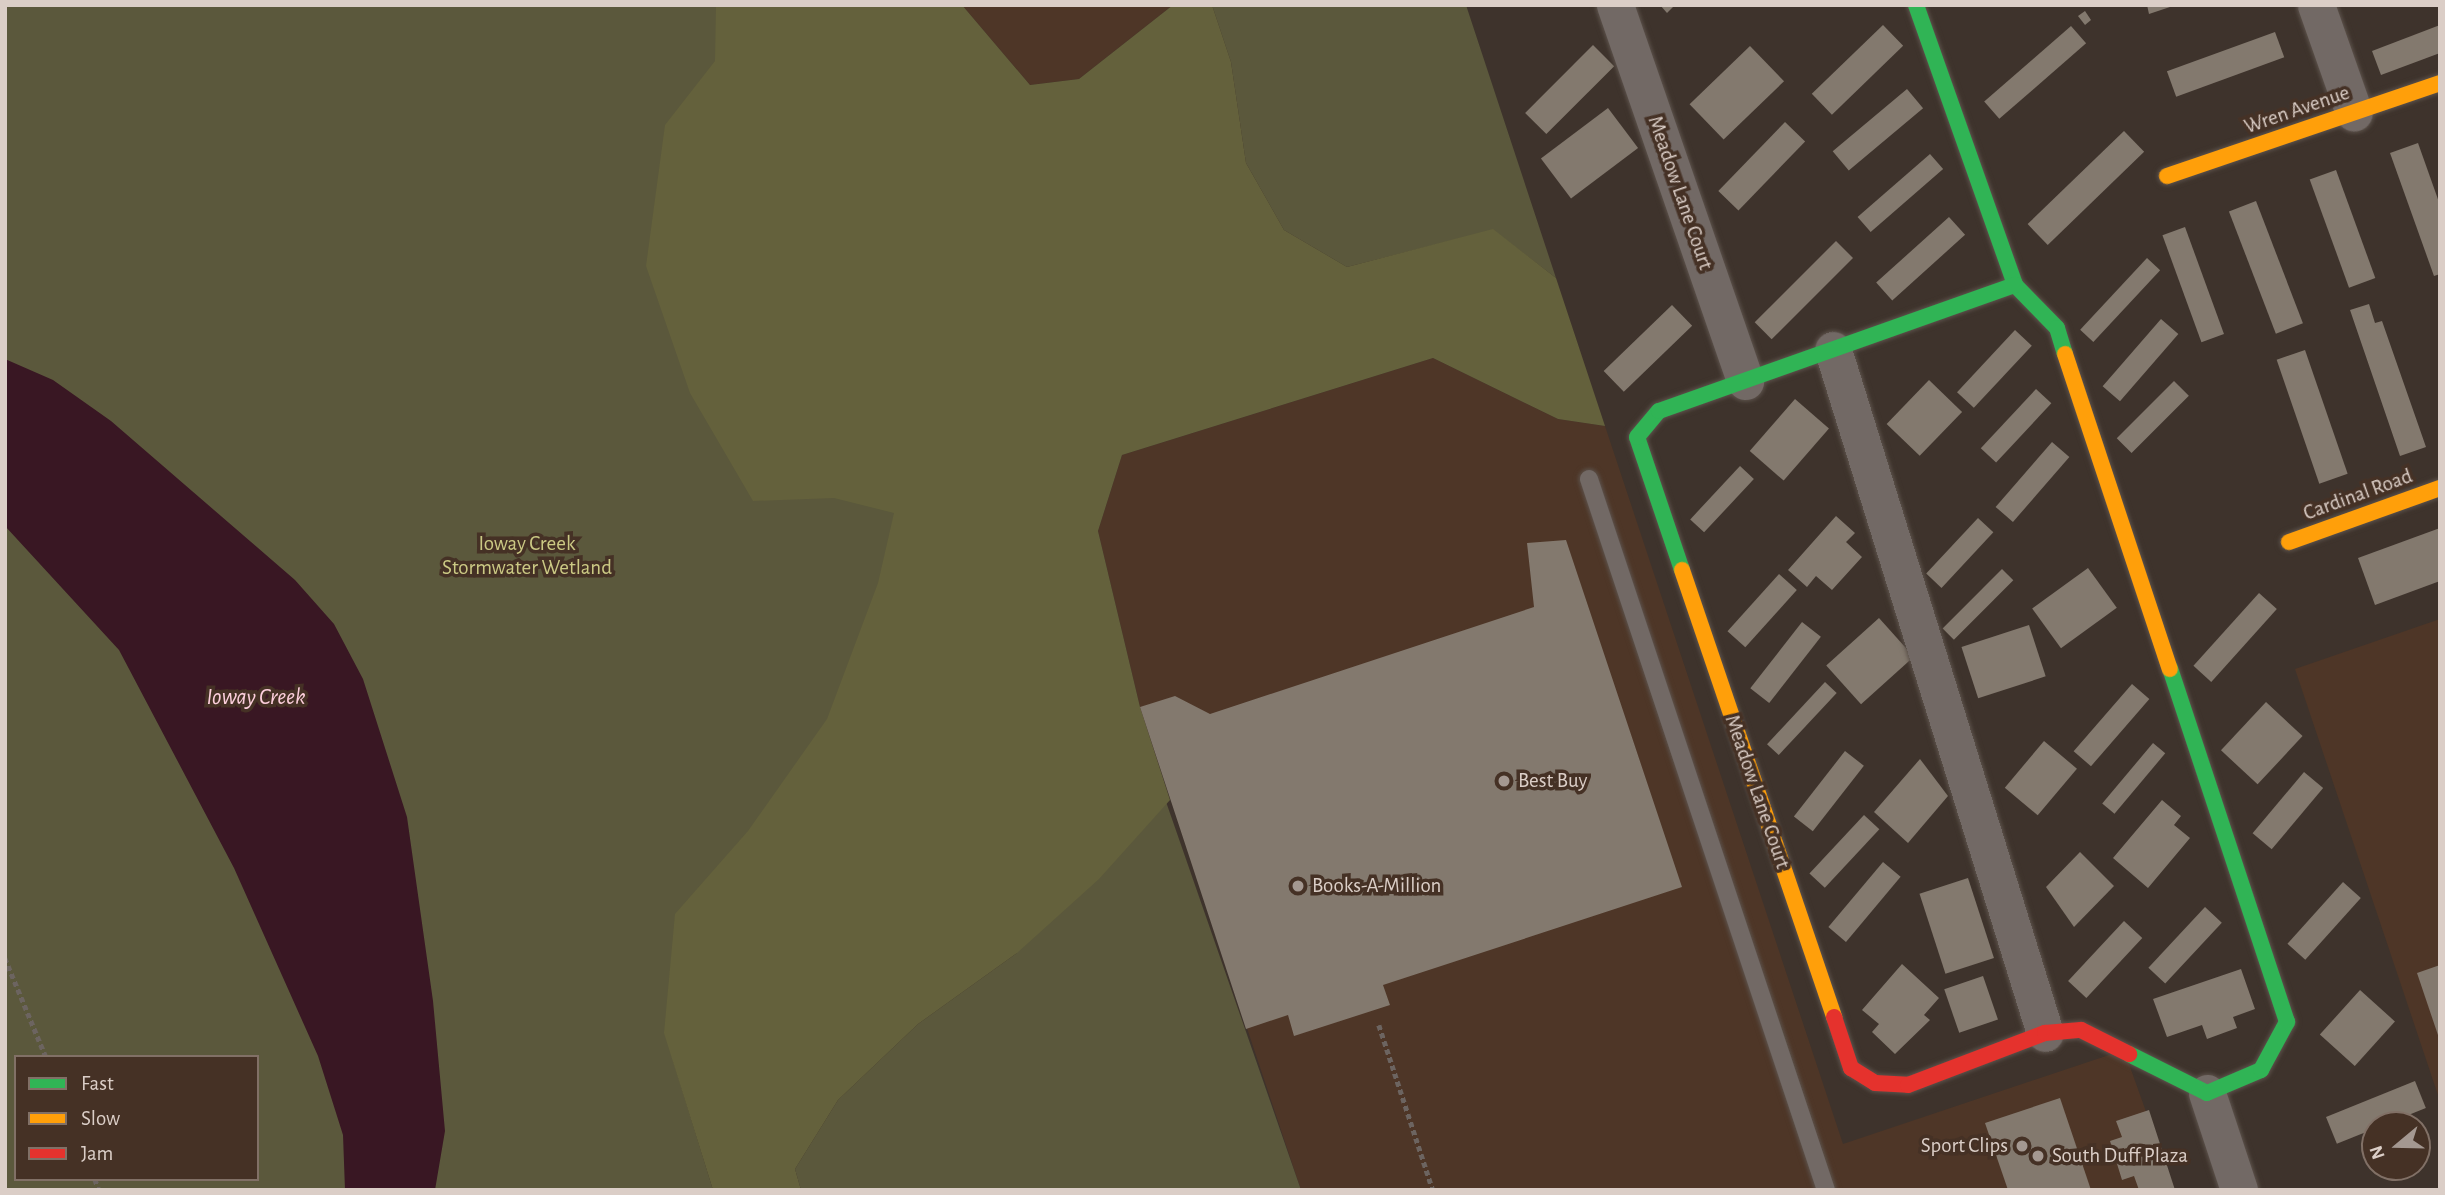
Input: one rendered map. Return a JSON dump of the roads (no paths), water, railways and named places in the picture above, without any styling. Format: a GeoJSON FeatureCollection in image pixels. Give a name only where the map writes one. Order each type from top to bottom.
{"type":"FeatureCollection","features":[{"type":"Feature","properties":{"kind":"street","name":"Meadow Lane Court"},"geometry":{"type":"LineString","coordinates":[[1615,5],[1745,381]]}},
{"type":"Feature","properties":{"kind":"street"},"geometry":{"type":"LineString","coordinates":[[1916,5],[2015,285],[2057,328],[2287,1022],[2261,1070],[2207,1093],[2239,1190]]}},
{"type":"Feature","properties":{"kind":"street"},"geometry":{"type":"LineString","coordinates":[[2316,5],[2354,113]]}},
{"type":"Feature","properties":{"kind":"street","name":"Wren Avenue"},"geometry":{"type":"LineString","coordinates":[[2167,176],[2440,83]]}},
{"type":"Feature","properties":{"kind":"street","name":"Meadow Lane Court"},"geometry":{"type":"LineString","coordinates":[[2015,285],[1659,411],[1637,437],[1851,1068],[1874,1083],[1908,1085],[2045,1033],[2081,1030],[2207,1093]]}},
{"type":"Feature","properties":{"kind":"street"},"geometry":{"type":"LineString","coordinates":[[1833,350],[2045,1033]]}},
{"type":"Feature","properties":{"kind":"street","name":"Cardinal Road"},"geometry":{"type":"LineString","coordinates":[[2290,542],[2440,488]]}},
{"type":"Feature","properties":{"kind":"lane"},"geometry":{"type":"LineString","coordinates":[[1589,479],[1826,1190]]}},
{"type":"Feature","properties":{"kind":"water","name":"Ioway Creek"},"geometry":{"type":"Polygon","coordinates":[[[5,359],[53,380],[111,421],[295,580],[334,624],[363,679],[407,817],[433,1001],[445,1131],[435,1190],[345,1190],[343,1135],[318,1056],[234,868],[119,650],[5,526],[5,359]]]}},
{"type":"Feature","properties":{"kind":"place","name":"Best Buy"},"geometry":{"type":"Point","coordinates":[1504,781]}},
{"type":"Feature","properties":{"kind":"place","name":"Books-A-Million"},"geometry":{"type":"Point","coordinates":[1298,886]}},
{"type":"Feature","properties":{"kind":"place","name":"Sport Clips"},"geometry":{"type":"Point","coordinates":[2022,1146]}},
{"type":"Feature","properties":{"kind":"place","name":"South Duff Plaza"},"geometry":{"type":"Point","coordinates":[2038,1156]}},
{"type":"Feature","properties":{"kind":"park label","name":"Ioway Creek Stormwater Wetland"},"geometry":{"type":"Point","coordinates":[527,556]}}]}
